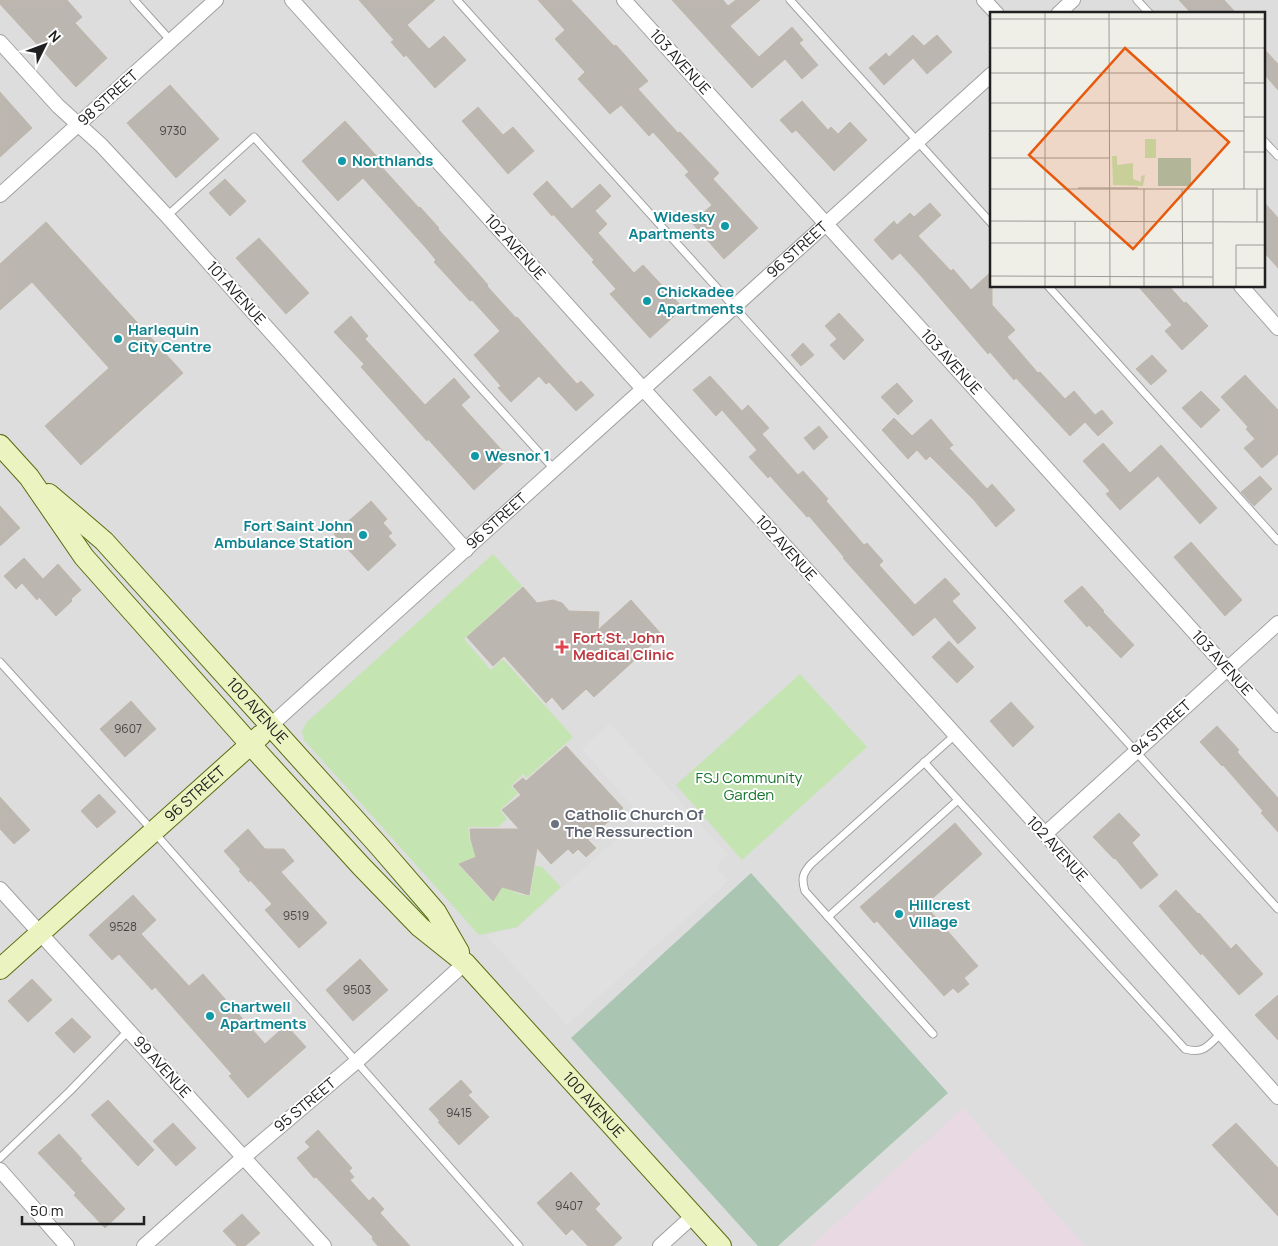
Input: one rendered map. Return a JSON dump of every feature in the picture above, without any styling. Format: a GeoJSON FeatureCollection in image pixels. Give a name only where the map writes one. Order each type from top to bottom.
{"type":"FeatureCollection","features":[{"type":"Feature","properties":{"kind":"main road","name":"100 AVENUE"},"geometry":{"type":"LineString","coordinates":[[0,445],[29,477],[104,541],[271,725],[436,912],[466,963]]}},
{"type":"Feature","properties":{"kind":"main road","name":"100 AVENUE"},"geometry":{"type":"LineString","coordinates":[[29,477],[84,557],[250,744],[361,866],[420,927],[466,963],[720,1246]]}},
{"type":"Feature","properties":{"kind":"main road","name":"96 STREET"},"geometry":{"type":"LineString","coordinates":[[0,969],[271,725]]}},
{"type":"Feature","properties":{"kind":"street","name":"98 STREET"},"geometry":{"type":"LineString","coordinates":[[0,195],[216,0]]}},
{"type":"Feature","properties":{"kind":"street","name":"102 AVENUE"},"geometry":{"type":"LineString","coordinates":[[292,0],[1045,834],[1278,1097]]}},
{"type":"Feature","properties":{"kind":"street","name":"103 AVENUE"},"geometry":{"type":"LineString","coordinates":[[624,0],[1278,725]]}},
{"type":"Feature","properties":{"kind":"street"},"geometry":{"type":"LineString","coordinates":[[984,0],[994,12]]}},
{"type":"Feature","properties":{"kind":"street"},"geometry":{"type":"LineString","coordinates":[[1060,12],[1073,0]]}},
{"type":"Feature","properties":{"kind":"street","name":"101 AVENUE"},"geometry":{"type":"LineString","coordinates":[[0,42],[58,106],[101,145],[167,216],[466,550]]}},
{"type":"Feature","properties":{"kind":"street","name":"96 STREET"},"geometry":{"type":"LineString","coordinates":[[271,725],[466,550],[642,388],[990,76]]}},
{"type":"Feature","properties":{"kind":"street"},"geometry":{"type":"LineString","coordinates":[[1243,288],[1278,328]]}},
{"type":"Feature","properties":{"kind":"street","name":"94 STREET"},"geometry":{"type":"LineString","coordinates":[[1045,834],[1278,623]]}},
{"type":"Feature","properties":{"kind":"street","name":"99 AVENUE"},"geometry":{"type":"LineString","coordinates":[[0,889],[324,1246]]}},
{"type":"Feature","properties":{"kind":"street","name":"95 STREET"},"geometry":{"type":"LineString","coordinates":[[144,1246],[244,1157],[356,1062],[466,963]]}},
{"type":"Feature","properties":{"kind":"street"},"geometry":{"type":"LineString","coordinates":[[0,1170],[68,1246]]}},
{"type":"Feature","properties":{"kind":"street"},"geometry":{"type":"LineString","coordinates":[[660,1246],[694,1216]]}},
{"type":"Feature","properties":{"kind":"lane"},"geometry":{"type":"LineString","coordinates":[[134,0],[171,41]]}},
{"type":"Feature","properties":{"kind":"lane"},"geometry":{"type":"LineString","coordinates":[[457,0],[1278,908]]}},
{"type":"Feature","properties":{"kind":"lane"},"geometry":{"type":"LineString","coordinates":[[790,0],[990,222]]}},
{"type":"Feature","properties":{"kind":"lane"},"geometry":{"type":"LineString","coordinates":[[1137,0],[1148,12]]}},
{"type":"Feature","properties":{"kind":"lane"},"geometry":{"type":"LineString","coordinates":[[167,216],[254,138],[554,469]]}},
{"type":"Feature","properties":{"kind":"lane"},"geometry":{"type":"LineString","coordinates":[[1266,143],[1278,156]]}},
{"type":"Feature","properties":{"kind":"lane"},"geometry":{"type":"LineString","coordinates":[[1050,288],[1278,540]]}},
{"type":"Feature","properties":{"kind":"lane"},"geometry":{"type":"LineString","coordinates":[[0,662],[153,831],[518,1246]]}},
{"type":"Feature","properties":{"kind":"lane"},"geometry":{"type":"LineString","coordinates":[[933,1034],[805,891],[802,882],[804,871],[811,864],[955,735]]}},
{"type":"Feature","properties":{"kind":"lane"},"geometry":{"type":"LineString","coordinates":[[924,762],[1185,1049],[1195,1052],[1202,1050],[1221,1033]]}},
{"type":"Feature","properties":{"kind":"lane"},"geometry":{"type":"LineString","coordinates":[[828,917],[958,800]]}},
{"type":"Feature","properties":{"kind":"lane"},"geometry":{"type":"LineString","coordinates":[[0,1158],[70,1092],[128,1030]]}},
{"type":"Feature","properties":{"kind":"shaded area"},"geometry":{"type":"Polygon","coordinates":[[[0,0],[1278,0],[1278,1246],[0,1246],[0,0]]]}},
{"type":"Feature","properties":{"kind":"shaded area"},"geometry":{"type":"Polygon","coordinates":[[[610,723],[728,855],[715,867],[728,881],[567,1025],[486,935],[517,928],[642,817],[582,749],[610,723]]]}},
{"type":"Feature","properties":{"kind":"shaded area"},"geometry":{"type":"Polygon","coordinates":[[[963,1108],[1085,1246],[811,1246],[963,1108]]]}},
{"type":"Feature","properties":{"kind":"green space"},"geometry":{"type":"Polygon","coordinates":[[[493,554],[522,586],[464,639],[491,670],[503,659],[573,737],[527,778],[523,774],[511,786],[518,793],[500,810],[507,819],[498,827],[468,827],[470,841],[476,856],[458,864],[492,902],[503,887],[519,894],[530,896],[535,866],[542,867],[561,887],[517,927],[479,935],[304,740],[302,732],[306,723],[493,554]]]}},
{"type":"Feature","properties":{"kind":"green space","name":"FSJ Community Garden"},"geometry":{"type":"Polygon","coordinates":[[[800,674],[867,747],[742,860],[676,785],[800,674]]]}},
{"type":"Feature","properties":{"kind":"green space"},"geometry":{"type":"Polygon","coordinates":[[[751,873],[948,1093],[778,1246],[758,1246],[571,1038],[751,873]]]}},
{"type":"Feature","properties":{"kind":"building"},"geometry":{"type":"Polygon","coordinates":[[[0,0],[67,0],[82,17],[75,23],[107,58],[76,87],[0,4],[0,0]]]}},
{"type":"Feature","properties":{"kind":"building"},"geometry":{"type":"Polygon","coordinates":[[[359,0],[435,0],[407,25],[429,49],[444,36],[466,60],[435,88],[406,55],[404,57],[391,42],[394,40],[359,0]]]}},
{"type":"Feature","properties":{"kind":"building"},"geometry":{"type":"Polygon","coordinates":[[[538,0],[571,0],[614,46],[616,45],[648,81],[638,89],[678,133],[680,132],[719,173],[713,179],[758,228],[724,259],[692,223],[712,205],[685,175],[689,172],[653,132],[649,136],[621,105],[610,114],[578,79],[585,72],[555,39],[565,30],[538,0]]]}},
{"type":"Feature","properties":{"kind":"building"},"geometry":{"type":"Polygon","coordinates":[[[672,0],[723,0],[728,6],[736,0],[760,0],[730,26],[759,57],[792,27],[803,40],[799,43],[818,65],[802,79],[785,59],[752,88],[672,0]]]}},
{"type":"Feature","properties":{"kind":"building"},"geometry":{"type":"Polygon","coordinates":[[[1179,0],[1224,0],[1235,12],[1190,12],[1179,0]]]}},
{"type":"Feature","properties":{"kind":"building"},"geometry":{"type":"Polygon","coordinates":[[[913,35],[924,46],[937,35],[952,52],[927,74],[913,58],[884,85],[869,68],[886,53],[889,57],[913,35]]]}},
{"type":"Feature","properties":{"kind":"building"},"geometry":{"type":"Polygon","coordinates":[[[1266,51],[1278,64],[1278,90],[1266,76],[1266,51]]]}},
{"type":"Feature","properties":{"kind":"building"},"geometry":{"type":"Polygon","coordinates":[[[170,85],[219,139],[176,178],[127,123],[170,85]]]}},
{"type":"Feature","properties":{"kind":"building"},"geometry":{"type":"Polygon","coordinates":[[[0,92],[32,128],[0,157],[0,92]]]}},
{"type":"Feature","properties":{"kind":"building"},"geometry":{"type":"Polygon","coordinates":[[[802,101],[828,130],[831,127],[838,134],[850,122],[867,140],[834,171],[796,130],[792,133],[780,120],[802,101]]]}},
{"type":"Feature","properties":{"kind":"building"},"geometry":{"type":"Polygon","coordinates":[[[478,107],[503,135],[513,127],[534,151],[508,174],[462,121],[478,107]]]}},
{"type":"Feature","properties":{"kind":"building"},"geometry":{"type":"Polygon","coordinates":[[[345,121],[382,162],[379,164],[439,228],[516,318],[577,384],[581,381],[594,395],[576,411],[549,382],[546,384],[539,376],[511,402],[498,388],[501,386],[474,355],[500,331],[434,262],[436,260],[426,248],[363,178],[338,201],[302,161],[345,121]]]}},
{"type":"Feature","properties":{"kind":"building"},"geometry":{"type":"Polygon","coordinates":[[[225,179],[246,201],[230,216],[209,193],[225,179]]]}},
{"type":"Feature","properties":{"kind":"building"},"geometry":{"type":"Polygon","coordinates":[[[547,181],[572,209],[600,184],[611,196],[595,211],[607,224],[598,233],[634,273],[643,265],[683,308],[650,338],[610,294],[616,289],[592,262],[594,260],[533,194],[547,181]]]}},
{"type":"Feature","properties":{"kind":"building"},"geometry":{"type":"Polygon","coordinates":[[[930,203],[941,215],[918,236],[951,271],[953,269],[971,290],[990,273],[992,305],[1015,330],[1007,337],[1038,373],[1040,372],[1065,399],[1074,391],[1095,415],[1102,410],[1113,423],[1098,436],[1085,422],[1070,436],[1016,378],[1014,380],[990,352],[988,354],[900,253],[892,260],[874,240],[894,221],[897,225],[910,213],[914,217],[930,203]]]}},
{"type":"Feature","properties":{"kind":"building"},"geometry":{"type":"Polygon","coordinates":[[[1266,204],[1278,218],[1278,268],[1266,254],[1266,204]]]}},
{"type":"Feature","properties":{"kind":"building","name":"Harlequin City Centre"},"geometry":{"type":"Polygon","coordinates":[[[46,222],[183,373],[81,465],[45,426],[109,368],[32,282],[0,310],[0,264],[46,222]]]}},
{"type":"Feature","properties":{"kind":"building"},"geometry":{"type":"Polygon","coordinates":[[[259,238],[309,293],[286,314],[236,258],[259,238]]]}},
{"type":"Feature","properties":{"kind":"building"},"geometry":{"type":"Polygon","coordinates":[[[1140,288],[1171,288],[1208,326],[1182,350],[1165,331],[1172,325],[1140,288]]]}},
{"type":"Feature","properties":{"kind":"building"},"geometry":{"type":"Polygon","coordinates":[[[839,313],[864,340],[844,360],[830,345],[837,339],[825,326],[839,313]]]}},
{"type":"Feature","properties":{"kind":"building"},"geometry":{"type":"Polygon","coordinates":[[[351,316],[368,336],[365,339],[425,405],[454,378],[470,397],[461,405],[509,458],[474,490],[361,367],[364,364],[334,332],[351,316]]]}},
{"type":"Feature","properties":{"kind":"building"},"geometry":{"type":"Polygon","coordinates":[[[803,343],[814,355],[801,366],[791,355],[803,343]]]}},
{"type":"Feature","properties":{"kind":"building"},"geometry":{"type":"Polygon","coordinates":[[[1152,355],[1167,371],[1151,385],[1136,369],[1152,355]]]}},
{"type":"Feature","properties":{"kind":"building"},"geometry":{"type":"Polygon","coordinates":[[[1245,375],[1278,410],[1278,454],[1262,468],[1244,448],[1255,439],[1246,429],[1248,427],[1221,397],[1245,375]]]}},
{"type":"Feature","properties":{"kind":"building"},"geometry":{"type":"Polygon","coordinates":[[[710,376],[742,411],[748,405],[769,428],[762,434],[798,475],[803,471],[864,545],[867,543],[883,561],[879,565],[915,605],[945,578],[960,594],[952,601],[976,628],[958,644],[935,617],[913,636],[843,558],[809,516],[807,517],[770,476],[768,478],[749,457],[757,450],[722,410],[716,416],[693,390],[710,376]]]}},
{"type":"Feature","properties":{"kind":"building"},"geometry":{"type":"Polygon","coordinates":[[[897,383],[913,401],[898,415],[881,397],[897,383]]]}},
{"type":"Feature","properties":{"kind":"building"},"geometry":{"type":"Polygon","coordinates":[[[1201,391],[1220,410],[1201,428],[1182,408],[1201,391]]]}},
{"type":"Feature","properties":{"kind":"building"},"geometry":{"type":"Polygon","coordinates":[[[894,418],[912,436],[931,419],[953,445],[949,448],[987,489],[992,484],[1015,510],[996,527],[974,500],[930,456],[926,460],[917,450],[908,459],[882,430],[894,418]]]}},
{"type":"Feature","properties":{"kind":"building"},"geometry":{"type":"Polygon","coordinates":[[[819,426],[828,437],[814,450],[804,438],[819,426]]]}},
{"type":"Feature","properties":{"kind":"building"},"geometry":{"type":"Polygon","coordinates":[[[1103,443],[1130,473],[1161,445],[1217,508],[1200,524],[1158,476],[1120,510],[1106,494],[1110,491],[1083,461],[1103,443]]]}},
{"type":"Feature","properties":{"kind":"building"},"geometry":{"type":"Polygon","coordinates":[[[1260,476],[1272,489],[1254,506],[1241,492],[1260,476]]]}},
{"type":"Feature","properties":{"kind":"building","name":"Fort Saint John Ambulance Station"},"geometry":{"type":"Polygon","coordinates":[[[371,501],[387,519],[383,523],[392,533],[388,536],[396,545],[368,571],[334,534],[371,501]]]}},
{"type":"Feature","properties":{"kind":"building"},"geometry":{"type":"Polygon","coordinates":[[[0,506],[20,528],[0,546],[0,506]]]}},
{"type":"Feature","properties":{"kind":"building"},"geometry":{"type":"Polygon","coordinates":[[[1191,542],[1242,600],[1225,616],[1174,557],[1191,542]]]}},
{"type":"Feature","properties":{"kind":"building"},"geometry":{"type":"Polygon","coordinates":[[[24,558],[43,579],[58,564],[81,590],[56,616],[39,597],[37,600],[22,583],[16,589],[4,576],[24,558]]]}},
{"type":"Feature","properties":{"kind":"building"},"geometry":{"type":"Polygon","coordinates":[[[1082,586],[1134,645],[1121,658],[1089,625],[1087,627],[1064,601],[1082,586]]]}},
{"type":"Feature","properties":{"kind":"building","name":"Fort St. John Medical Clinic"},"geometry":{"type":"Polygon","coordinates":[[[523,587],[537,603],[553,600],[562,603],[569,611],[599,612],[598,630],[631,600],[662,635],[594,697],[586,689],[563,710],[552,697],[546,703],[504,656],[493,666],[467,637],[523,587]]]}},
{"type":"Feature","properties":{"kind":"building"},"geometry":{"type":"Polygon","coordinates":[[[949,641],[974,667],[957,683],[932,657],[949,641]]]}},
{"type":"Feature","properties":{"kind":"building"},"geometry":{"type":"Polygon","coordinates":[[[131,701],[156,729],[125,757],[100,729],[131,701]]]}},
{"type":"Feature","properties":{"kind":"building"},"geometry":{"type":"Polygon","coordinates":[[[1011,702],[1034,727],[1013,747],[990,721],[1011,702]]]}},
{"type":"Feature","properties":{"kind":"building"},"geometry":{"type":"Polygon","coordinates":[[[1217,726],[1239,750],[1237,752],[1278,798],[1278,832],[1261,813],[1263,811],[1200,742],[1217,726]]]}},
{"type":"Feature","properties":{"kind":"building","name":"Catholic Church Of The Ressurection"},"geometry":{"type":"Polygon","coordinates":[[[566,746],[623,808],[588,840],[596,848],[586,857],[578,849],[573,854],[568,849],[551,864],[537,848],[529,895],[502,887],[493,901],[459,864],[476,857],[470,829],[519,829],[502,810],[521,795],[513,786],[523,778],[526,781],[566,746]]]}},
{"type":"Feature","properties":{"kind":"building"},"geometry":{"type":"Polygon","coordinates":[[[99,794],[116,812],[97,828],[81,811],[99,794]]]}},
{"type":"Feature","properties":{"kind":"building"},"geometry":{"type":"Polygon","coordinates":[[[0,797],[30,830],[14,844],[0,829],[0,797]]]}},
{"type":"Feature","properties":{"kind":"building"},"geometry":{"type":"Polygon","coordinates":[[[1119,813],[1140,835],[1132,843],[1158,875],[1141,889],[1115,858],[1093,837],[1119,813]]]}},
{"type":"Feature","properties":{"kind":"building","name":"Hillcrest Village"},"geometry":{"type":"Polygon","coordinates":[[[955,823],[982,854],[925,905],[978,966],[964,978],[969,984],[958,993],[953,988],[944,996],[877,921],[874,923],[860,907],[955,823]]]}},
{"type":"Feature","properties":{"kind":"building"},"geometry":{"type":"Polygon","coordinates":[[[248,829],[265,849],[284,849],[294,861],[281,872],[327,923],[299,948],[265,910],[272,904],[239,871],[241,870],[224,851],[248,829]]]}},
{"type":"Feature","properties":{"kind":"building"},"geometry":{"type":"Polygon","coordinates":[[[1176,890],[1231,949],[1236,944],[1263,974],[1239,995],[1202,953],[1201,955],[1159,906],[1176,890]]]}},
{"type":"Feature","properties":{"kind":"building"},"geometry":{"type":"Polygon","coordinates":[[[133,895],[156,920],[141,934],[189,986],[203,974],[265,1044],[286,1025],[306,1047],[248,1098],[229,1076],[232,1074],[155,987],[152,990],[119,954],[112,960],[89,935],[133,895]]]}},
{"type":"Feature","properties":{"kind":"building"},"geometry":{"type":"Polygon","coordinates":[[[360,959],[388,990],[353,1021],[326,990],[360,959]]]}},
{"type":"Feature","properties":{"kind":"building"},"geometry":{"type":"Polygon","coordinates":[[[32,979],[52,1000],[28,1022],[8,1001],[32,979]]]}},
{"type":"Feature","properties":{"kind":"building"},"geometry":{"type":"Polygon","coordinates":[[[1278,995],[1278,1040],[1255,1015],[1278,995]]]}},
{"type":"Feature","properties":{"kind":"building"},"geometry":{"type":"Polygon","coordinates":[[[72,1018],[91,1037],[74,1053],[55,1033],[72,1018]]]}},
{"type":"Feature","properties":{"kind":"building"},"geometry":{"type":"Polygon","coordinates":[[[461,1080],[472,1092],[468,1095],[489,1117],[459,1145],[429,1109],[461,1080]]]}},
{"type":"Feature","properties":{"kind":"building"},"geometry":{"type":"Polygon","coordinates":[[[108,1100],[154,1150],[138,1166],[91,1115],[108,1100]]]}},
{"type":"Feature","properties":{"kind":"building"},"geometry":{"type":"Polygon","coordinates":[[[173,1123],[196,1148],[176,1166],[153,1141],[173,1123]]]}},
{"type":"Feature","properties":{"kind":"building"},"geometry":{"type":"Polygon","coordinates":[[[1236,1123],[1278,1168],[1278,1216],[1212,1145],[1236,1123]]]}},
{"type":"Feature","properties":{"kind":"building"},"geometry":{"type":"Polygon","coordinates":[[[318,1130],[352,1168],[349,1171],[354,1177],[350,1180],[369,1201],[373,1197],[384,1209],[380,1213],[410,1246],[378,1246],[372,1239],[373,1237],[316,1177],[314,1178],[297,1158],[310,1147],[305,1142],[318,1130]]]}},
{"type":"Feature","properties":{"kind":"building"},"geometry":{"type":"Polygon","coordinates":[[[59,1134],[125,1209],[105,1228],[74,1195],[76,1193],[38,1153],[59,1134]]]}},
{"type":"Feature","properties":{"kind":"building"},"geometry":{"type":"Polygon","coordinates":[[[571,1172],[600,1204],[595,1209],[622,1238],[613,1246],[588,1246],[572,1229],[566,1235],[537,1203],[571,1172]]]}},
{"type":"Feature","properties":{"kind":"building"},"geometry":{"type":"Polygon","coordinates":[[[242,1214],[260,1233],[245,1246],[237,1246],[223,1231],[242,1214]]]}},
{"type":"Feature","properties":{"kind":"place","name":"Northlands"},"geometry":{"type":"Point","coordinates":[342,161]}},
{"type":"Feature","properties":{"kind":"place","name":"Widesky Apartments"},"geometry":{"type":"Point","coordinates":[725,226]}},
{"type":"Feature","properties":{"kind":"place","name":"Chickadee Apartments"},"geometry":{"type":"Point","coordinates":[647,301]}},
{"type":"Feature","properties":{"kind":"place","name":"Harlequin City Centre"},"geometry":{"type":"Point","coordinates":[118,339]}},
{"type":"Feature","properties":{"kind":"place","name":"Wesnor 1"},"geometry":{"type":"Point","coordinates":[475,456]}},
{"type":"Feature","properties":{"kind":"place","name":"Fort Saint John Ambulance Station"},"geometry":{"type":"Point","coordinates":[363,535]}},
{"type":"Feature","properties":{"kind":"place","name":"Fort St. John Medical Clinic"},"geometry":{"type":"Point","coordinates":[562,647]}},
{"type":"Feature","properties":{"kind":"place","name":"Catholic Church Of The Ressurection"},"geometry":{"type":"Point","coordinates":[555,824]}},
{"type":"Feature","properties":{"kind":"place","name":"Hillcrest Village"},"geometry":{"type":"Point","coordinates":[899,914]}},
{"type":"Feature","properties":{"kind":"place","name":"Chartwell Apartments"},"geometry":{"type":"Point","coordinates":[210,1016]}}]}
